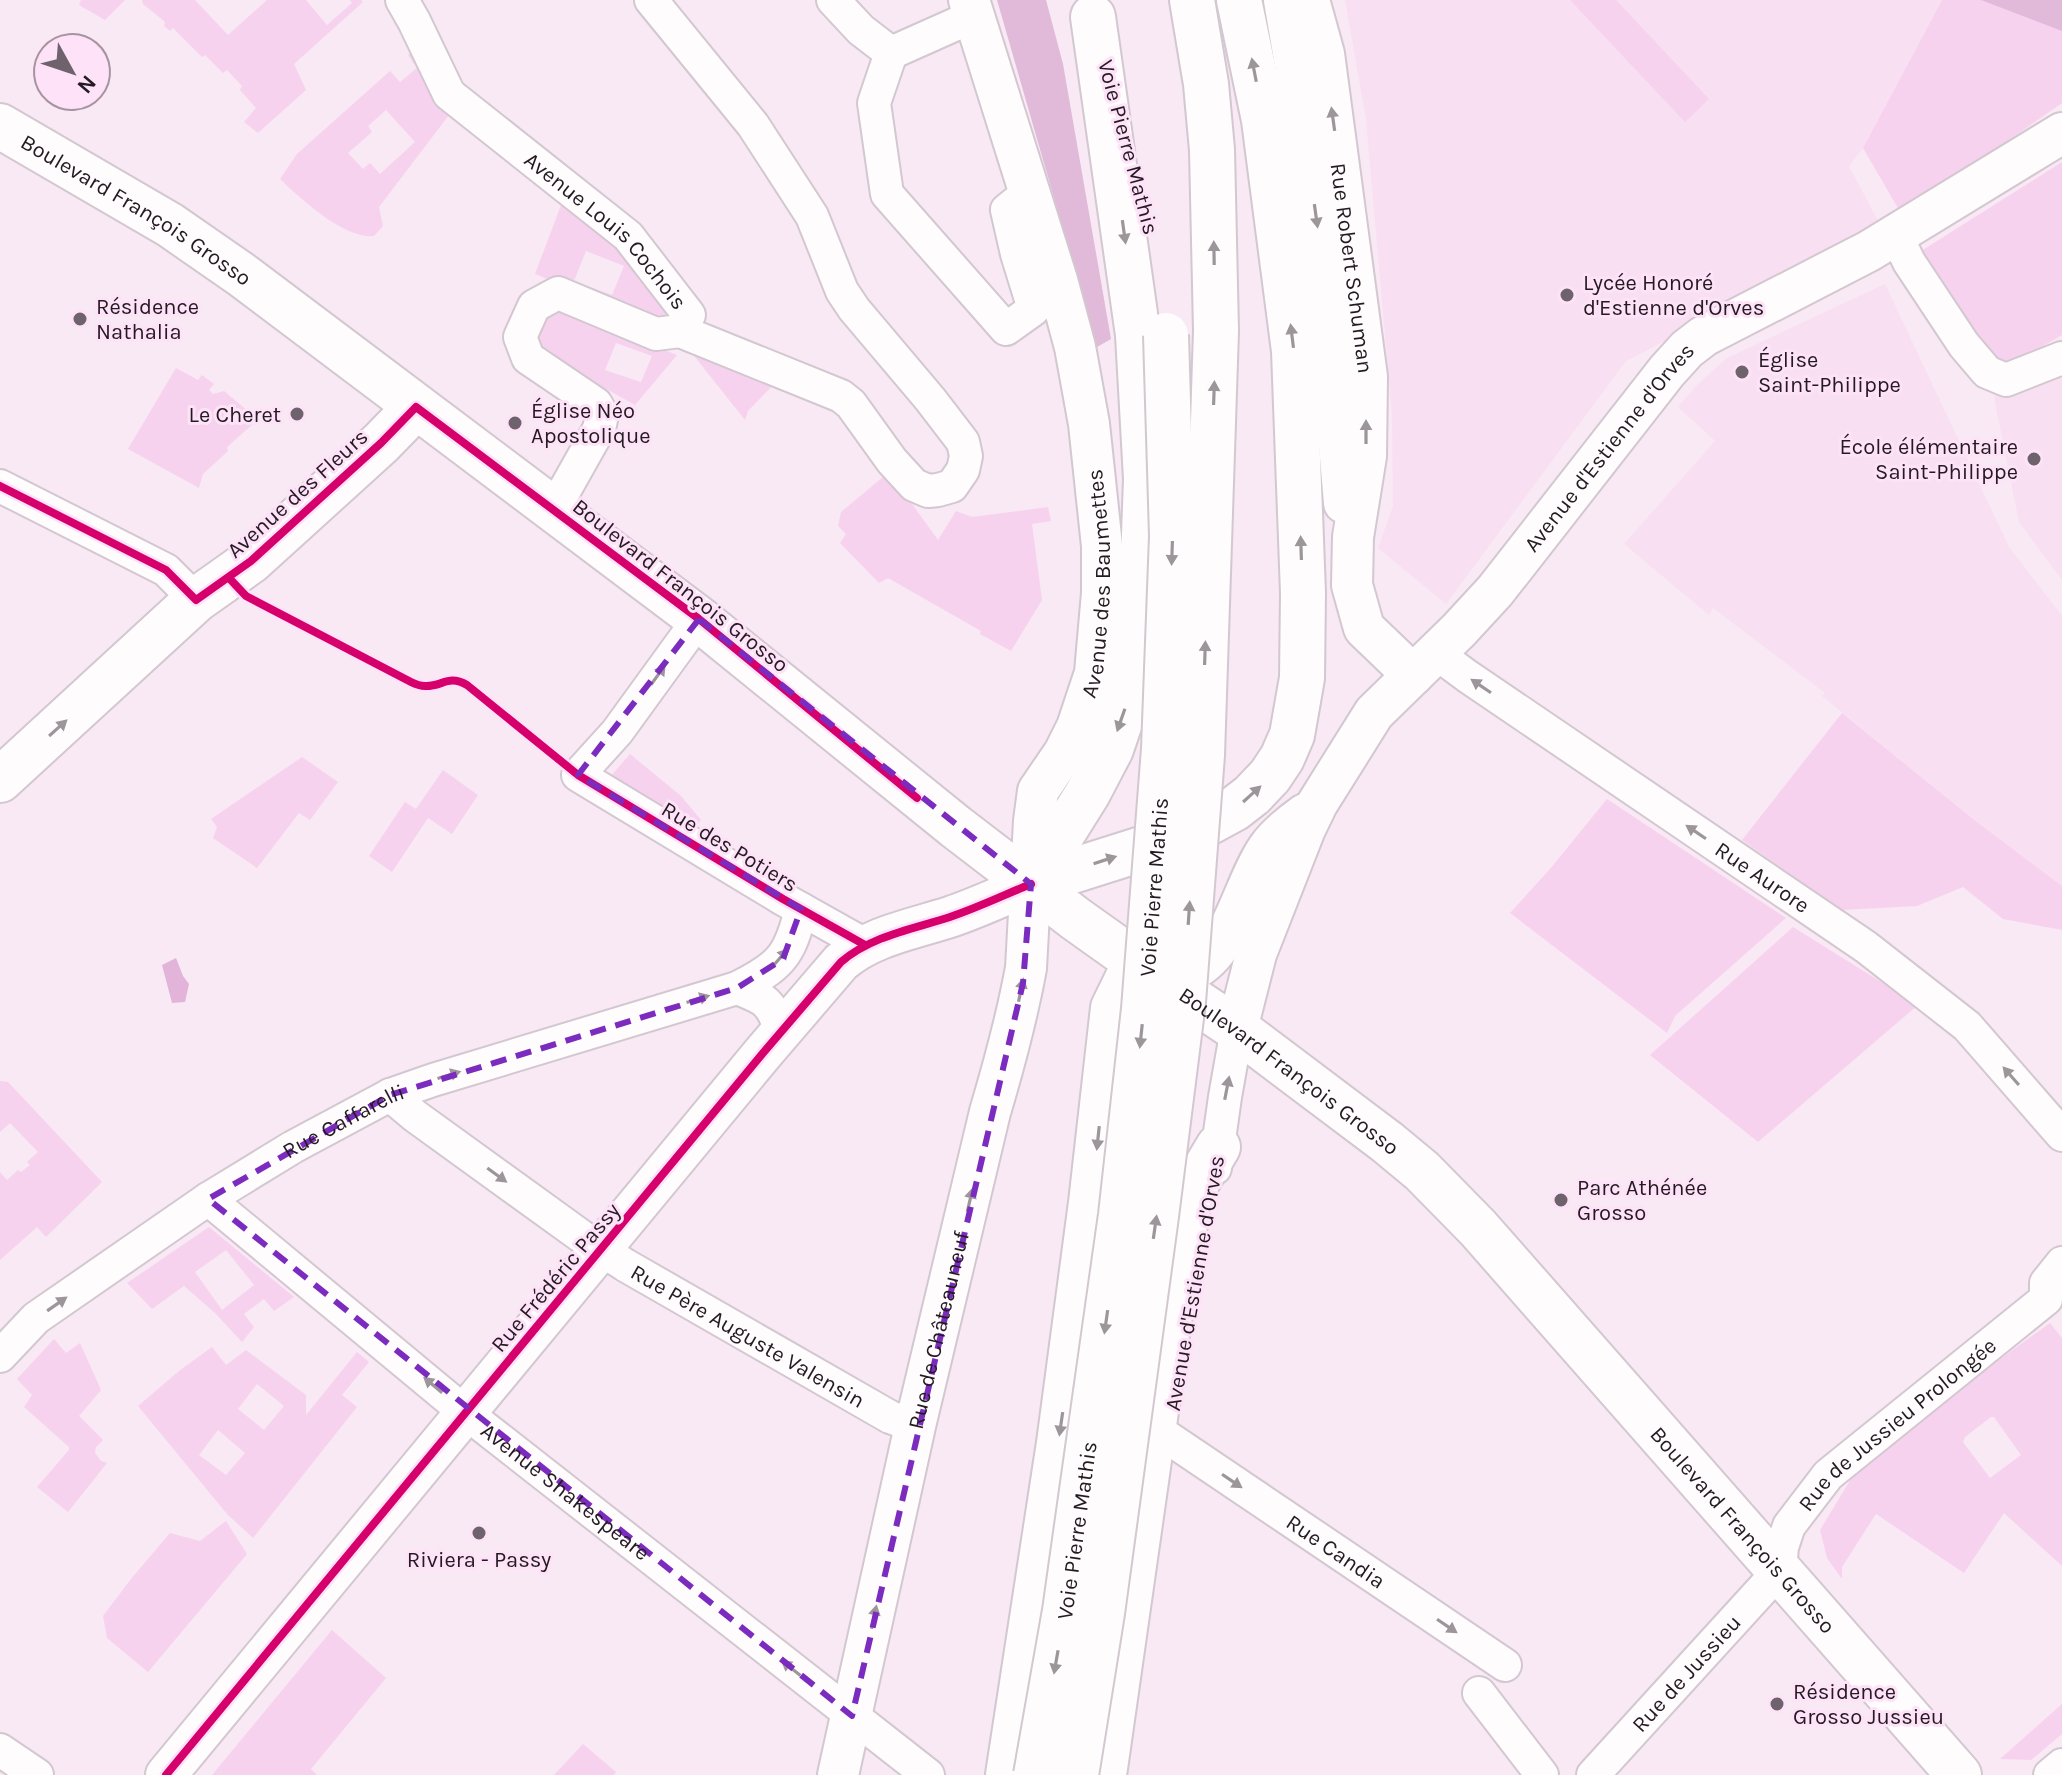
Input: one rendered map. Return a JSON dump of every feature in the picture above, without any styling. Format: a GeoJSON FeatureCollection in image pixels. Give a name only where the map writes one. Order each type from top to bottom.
{"type":"FeatureCollection","features":[{"type":"Feature","properties":{"kind":"main road","name":"Voie Pierre Mathis"},"geometry":{"type":"LineString","coordinates":[[1076,1775],[1105,1598],[1183,1002],[1202,755],[1216,331],[1212,150],[1206,84],[1192,0]]}},
{"type":"Feature","properties":{"kind":"main road"},"geometry":{"type":"LineString","coordinates":[[1031,884],[1186,835],[1234,809],[1270,776],[1292,735],[1302,678],[1303,593],[1294,351],[1264,120],[1239,0]]}},
{"type":"Feature","properties":{"kind":"main road","name":"Voie Pierre Mathis"},"geometry":{"type":"LineString","coordinates":[[1036,1775],[1065,1611],[1119,1230],[1144,1009],[1164,749],[1172,536],[1166,335],[1149,209],[1091,8]]}},
{"type":"Feature","properties":{"kind":"main road"},"geometry":{"type":"LineString","coordinates":[[1031,884],[1088,793],[1111,749],[1129,696],[1141,617],[1146,479],[1138,335],[1091,8]]}},
{"type":"Feature","properties":{"kind":"main road","name":"Boulevard François Grosso"},"geometry":{"type":"LineString","coordinates":[[1,130],[204,247],[699,619],[917,798],[1149,970],[1237,1029],[1422,1171],[1478,1228],[1959,1775]]}},
{"type":"Feature","properties":{"kind":"main road","name":"Avenue des Fleurs"},"geometry":{"type":"LineString","coordinates":[[0,780],[196,600],[251,561],[381,443],[416,407]]}},
{"type":"Feature","properties":{"kind":"main road"},"geometry":{"type":"LineString","coordinates":[[1008,1775],[1059,1443],[1113,1008],[1149,970],[1143,906],[1146,883],[1158,861],[1186,835]]}},
{"type":"Feature","properties":{"kind":"main road"},"geometry":{"type":"LineString","coordinates":[[1104,1775],[1190,1194],[1218,1147]]}},
{"type":"Feature","properties":{"kind":"street","name":"Avenue Louis Cochois"},"geometry":{"type":"LineString","coordinates":[[402,0],[449,94],[628,236],[689,315],[680,331],[656,334],[558,293],[534,306],[520,337],[528,358],[591,399],[603,419],[554,509]]}},
{"type":"Feature","properties":{"kind":"street"},"geometry":{"type":"LineString","coordinates":[[651,0],[753,125],[812,216],[842,291],[963,442],[966,456],[963,470],[952,486],[928,491],[914,485],[892,461],[851,404],[841,396],[680,331]]}},
{"type":"Feature","properties":{"kind":"street"},"geometry":{"type":"LineString","coordinates":[[833,0],[861,30],[891,53]]}},
{"type":"Feature","properties":{"kind":"street","name":"Rue Robert Schuman"},"geometry":{"type":"LineString","coordinates":[[1284,0],[1325,283],[1344,505],[1353,537]]}},
{"type":"Feature","properties":{"kind":"street","name":"Rue Robert Schuman"},"geometry":{"type":"LineString","coordinates":[[1309,0],[1324,54],[1367,377],[1366,456],[1353,537],[1352,585],[1364,628],[1424,664]]}},
{"type":"Feature","properties":{"kind":"street"},"geometry":{"type":"LineString","coordinates":[[971,8],[891,53],[874,103],[887,194],[1006,329],[1034,309],[1007,210],[1028,193]]}},
{"type":"Feature","properties":{"kind":"street","name":"Avenue des Baumettes"},"geometry":{"type":"LineString","coordinates":[[971,8],[1057,280],[1075,347],[1089,424],[1102,546],[1102,593],[1095,673],[1077,727],[1064,753],[1038,791],[1031,884]]}},
{"type":"Feature","properties":{"kind":"street","name":"Avenue d'Estienne d'Orves"},"geometry":{"type":"LineString","coordinates":[[1118,1775],[1167,1437],[1212,1195],[1237,1029],[1256,954],[1317,804],[1374,713],[1495,591],[1687,349],[1704,336],[1896,235],[2062,133]]}},
{"type":"Feature","properties":{"kind":"street"},"geometry":{"type":"LineString","coordinates":[[1896,235],[1909,262],[1956,333],[1987,372],[2006,380],[2062,358]]}},
{"type":"Feature","properties":{"kind":"street"},"geometry":{"type":"LineString","coordinates":[[0,486],[166,570],[196,600]]}},
{"type":"Feature","properties":{"kind":"street","name":"Rue des Potiers"},"geometry":{"type":"LineString","coordinates":[[699,619],[617,732],[578,775],[865,945]]}},
{"type":"Feature","properties":{"kind":"street","name":"Rue Aurore"},"geometry":{"type":"LineString","coordinates":[[1424,664],[1467,676],[1866,947],[1967,1026],[2062,1135]]}},
{"type":"Feature","properties":{"kind":"street","name":"Avenue d'Estienne d'Orves"},"geometry":{"type":"LineString","coordinates":[[1149,970],[1193,970],[1214,952],[1258,863],[1276,836],[1317,804]]}},
{"type":"Feature","properties":{"kind":"street","name":"Rue Frédéric Passy"},"geometry":{"type":"LineString","coordinates":[[166,1775],[841,962],[865,945],[951,917],[1031,884]]}},
{"type":"Feature","properties":{"kind":"street","name":"Rue de Châteauneuf"},"geometry":{"type":"LineString","coordinates":[[838,1775],[915,1426],[1023,983],[1031,884]]}},
{"type":"Feature","properties":{"kind":"street","name":"Rue Caffarelli"},"geometry":{"type":"LineString","coordinates":[[0,1356],[36,1318],[208,1199],[293,1147],[390,1095],[737,988],[764,974],[783,959],[792,942],[801,909]]}},
{"type":"Feature","properties":{"kind":"street"},"geometry":{"type":"LineString","coordinates":[[737,988],[767,1002],[781,1031]]}},
{"type":"Feature","properties":{"kind":"street","name":"Rue Père Auguste Valensin"},"geometry":{"type":"LineString","coordinates":[[390,1095],[601,1250],[890,1417],[915,1426]]}},
{"type":"Feature","properties":{"kind":"street","name":"Avenue Shakespeare"},"geometry":{"type":"LineString","coordinates":[[208,1199],[466,1413],[928,1775]]}},
{"type":"Feature","properties":{"kind":"street","name":"Rue de Jussieu Prolongée"},"geometry":{"type":"LineString","coordinates":[[1780,1570],[1782,1547],[1789,1526],[1828,1475],[2046,1299],[2046,1283],[2062,1263]]}},
{"type":"Feature","properties":{"kind":"street","name":"Rue Candia"},"geometry":{"type":"LineString","coordinates":[[1167,1437],[1505,1665]]}},
{"type":"Feature","properties":{"kind":"street","name":"Rue de Jussieu"},"geometry":{"type":"LineString","coordinates":[[1593,1775],[1780,1570]]}},
{"type":"Feature","properties":{"kind":"street"},"geometry":{"type":"LineString","coordinates":[[1479,1693],[1542,1775]]}},
{"type":"Feature","properties":{"kind":"street"},"geometry":{"type":"LineString","coordinates":[[0,1750],[37,1775]]}},
{"type":"Feature","properties":{"kind":"street"},"geometry":{"type":"LineString","coordinates":[[2050,1775],[2062,1765]]}},
{"type":"Feature","properties":{"kind":"highlighted area"},"geometry":{"type":"Polygon","coordinates":[[[699,619],[1031,884],[1023,983],[852,1716],[208,1199],[390,1095],[737,988],[783,959],[801,909],[578,775],[699,619]]]}},
{"type":"Feature","properties":{"kind":"shaded area"},"geometry":{"type":"Polygon","coordinates":[[[81,0],[125,0],[105,20],[79,5],[81,0]]]}},
{"type":"Feature","properties":{"kind":"shaded area"},"geometry":{"type":"Polygon","coordinates":[[[142,0],[195,0],[228,35],[267,0],[306,0],[327,25],[352,3],[350,0],[363,2],[294,64],[306,90],[258,133],[244,122],[256,108],[240,90],[242,86],[227,70],[223,73],[205,55],[202,57],[173,28],[170,31],[164,26],[165,22],[142,0]]]}},
{"type":"Feature","properties":{"kind":"shaded area"},"geometry":{"type":"Polygon","coordinates":[[[997,0],[1046,0],[1063,64],[1111,339],[1097,347],[997,0]]]}},
{"type":"Feature","properties":{"kind":"shaded area","name":"Lycée Honoré d'Estienne d'Orves"},"geometry":{"type":"Polygon","coordinates":[[[1345,0],[1942,0],[1863,148],[1849,166],[1882,229],[1626,361],[1446,604],[1378,548],[1393,506],[1392,415],[1366,119],[1345,0]]]}},
{"type":"Feature","properties":{"kind":"shaded area"},"geometry":{"type":"Polygon","coordinates":[[[1570,0],[1616,0],[1709,99],[1685,122],[1570,0]]]}},
{"type":"Feature","properties":{"kind":"shaded area"},"geometry":{"type":"Polygon","coordinates":[[[1942,0],[2062,0],[2062,103],[1902,215],[1863,148],[1942,0]]]}},
{"type":"Feature","properties":{"kind":"shaded area"},"geometry":{"type":"Polygon","coordinates":[[[1981,0],[2062,0],[2062,31],[1981,0]]]}},
{"type":"Feature","properties":{"kind":"shaded area"},"geometry":{"type":"Polygon","coordinates":[[[414,50],[452,111],[379,207],[383,226],[374,236],[362,235],[337,225],[280,179],[297,154],[390,71],[400,82],[417,68],[408,55],[414,50]],[[386,110],[368,126],[372,132],[348,153],[363,169],[370,163],[380,174],[415,142],[386,110]]]}},
{"type":"Feature","properties":{"kind":"shaded area"},"geometry":{"type":"Polygon","coordinates":[[[2062,162],[2062,335],[2000,371],[1918,253],[2062,162]]]}},
{"type":"Feature","properties":{"kind":"shaded area"},"geometry":{"type":"Polygon","coordinates":[[[563,200],[613,236],[669,313],[666,317],[648,319],[535,274],[563,200]],[[586,251],[574,281],[612,295],[624,266],[586,251]]]}},
{"type":"Feature","properties":{"kind":"shaded area","name":"Lycée Honoré d'Estienne d'Orves"},"geometry":{"type":"Polygon","coordinates":[[[1885,284],[2009,547],[2062,616],[2062,886],[1977,822],[1822,696],[1825,693],[1713,608],[1709,615],[1624,544],[1715,441],[1678,407],[1698,384],[1727,358],[1885,284]]]}},
{"type":"Feature","properties":{"kind":"shaded area"},"geometry":{"type":"Polygon","coordinates":[[[555,306],[677,355],[635,405],[543,354],[537,346],[536,320],[555,306]],[[616,343],[605,370],[641,382],[652,356],[616,343]]]}},
{"type":"Feature","properties":{"kind":"shaded area"},"geometry":{"type":"Polygon","coordinates":[[[691,352],[774,384],[748,411],[745,420],[691,352]]]}},
{"type":"Feature","properties":{"kind":"shaded area"},"geometry":{"type":"Polygon","coordinates":[[[176,368],[198,380],[202,375],[214,384],[209,390],[213,394],[224,391],[249,412],[247,416],[253,424],[203,474],[199,488],[128,449],[176,368]]]}},
{"type":"Feature","properties":{"kind":"shaded area","name":"École élémentaire Saint-Philippe"},"geometry":{"type":"Polygon","coordinates":[[[2062,369],[2062,580],[2019,522],[1994,397],[2062,369]]]}},
{"type":"Feature","properties":{"kind":"shaded area"},"geometry":{"type":"Polygon","coordinates":[[[889,472],[938,540],[956,511],[972,517],[1048,507],[1051,521],[1032,524],[1042,600],[1011,651],[888,578],[879,583],[840,543],[846,534],[838,526],[841,512],[889,472]]]}},
{"type":"Feature","properties":{"kind":"shaded area"},"geometry":{"type":"Polygon","coordinates":[[[1842,713],[2062,886],[2062,930],[2003,919],[1963,887],[1917,906],[1841,910],[1742,840],[1842,713]]]}},
{"type":"Feature","properties":{"kind":"shaded area"},"geometry":{"type":"Polygon","coordinates":[[[630,754],[681,796],[701,820],[689,835],[614,791],[611,776],[630,754]]]}},
{"type":"Feature","properties":{"kind":"shaded area"},"geometry":{"type":"Polygon","coordinates":[[[302,757],[338,782],[310,820],[299,813],[257,868],[213,838],[217,827],[211,819],[302,757]]]}},
{"type":"Feature","properties":{"kind":"shaded area"},"geometry":{"type":"Polygon","coordinates":[[[443,770],[478,795],[452,834],[428,818],[392,872],[369,856],[405,802],[416,809],[443,770]]]}},
{"type":"Feature","properties":{"kind":"shaded area"},"geometry":{"type":"Polygon","coordinates":[[[1607,799],[1786,918],[1675,1016],[1667,1033],[1510,913],[1607,799]]]}},
{"type":"Feature","properties":{"kind":"shaded area"},"geometry":{"type":"Polygon","coordinates":[[[1793,927],[1918,1005],[1758,1142],[1650,1055],[1793,927]]]}},
{"type":"Feature","properties":{"kind":"shaded area"},"geometry":{"type":"Polygon","coordinates":[[[176,958],[189,984],[185,1002],[172,1003],[162,965],[176,958]]]}},
{"type":"Feature","properties":{"kind":"shaded area"},"geometry":{"type":"Polygon","coordinates":[[[0,1081],[8,1082],[102,1182],[46,1237],[37,1227],[0,1260],[0,1172],[7,1180],[30,1165],[27,1162],[38,1152],[10,1123],[0,1132],[0,1081]]]}},
{"type":"Feature","properties":{"kind":"shaded area"},"geometry":{"type":"Polygon","coordinates":[[[209,1227],[294,1297],[274,1311],[264,1299],[244,1314],[254,1327],[242,1342],[184,1286],[152,1309],[127,1283],[209,1227]],[[226,1250],[195,1272],[222,1310],[254,1285],[226,1250]]]}},
{"type":"Feature","properties":{"kind":"shaded area"},"geometry":{"type":"Polygon","coordinates":[[[2050,1323],[2062,1338],[2062,1566],[2004,1513],[1964,1573],[1876,1514],[1842,1567],[1842,1579],[1827,1558],[1820,1530],[1860,1464],[2050,1323]],[[1994,1417],[1965,1437],[1963,1442],[1990,1478],[2021,1455],[1994,1417]]]}},
{"type":"Feature","properties":{"kind":"shaded area"},"geometry":{"type":"Polygon","coordinates":[[[54,1339],[66,1353],[80,1343],[101,1390],[79,1416],[103,1440],[95,1453],[107,1463],[68,1512],[37,1487],[69,1447],[24,1407],[32,1395],[17,1379],[54,1339]]]}},
{"type":"Feature","properties":{"kind":"shaded area"},"geometry":{"type":"Polygon","coordinates":[[[212,1347],[226,1365],[246,1350],[306,1395],[306,1415],[357,1352],[369,1362],[342,1395],[357,1407],[253,1538],[227,1514],[138,1406],[212,1347]],[[257,1384],[238,1409],[264,1430],[284,1406],[257,1384]],[[218,1430],[199,1455],[226,1475],[245,1453],[218,1430]]]}},
{"type":"Feature","properties":{"kind":"shaded area"},"geometry":{"type":"Polygon","coordinates":[[[226,1521],[247,1554],[148,1672],[107,1638],[103,1616],[170,1533],[200,1541],[226,1521]]]}},
{"type":"Feature","properties":{"kind":"shaded area"},"geometry":{"type":"Polygon","coordinates":[[[332,1630],[386,1678],[311,1769],[317,1775],[212,1775],[332,1630]]]}},
{"type":"Feature","properties":{"kind":"shaded area"},"geometry":{"type":"Polygon","coordinates":[[[2062,1704],[2062,1734],[2031,1760],[2000,1759],[2062,1704]]]}},
{"type":"Feature","properties":{"kind":"shaded area"},"geometry":{"type":"Polygon","coordinates":[[[583,1744],[616,1772],[614,1775],[554,1775],[583,1744]]]}},
{"type":"Feature","properties":{"kind":"cycle path"},"geometry":{"type":"LineString","coordinates":[[0,486],[166,570],[196,600],[251,561],[381,443],[416,407],[699,619],[917,798]]}},
{"type":"Feature","properties":{"kind":"cycle path"},"geometry":{"type":"LineString","coordinates":[[229,578],[246,596],[413,683],[431,686],[455,681],[467,685],[578,775],[865,945]]}},
{"type":"Feature","properties":{"kind":"cycle path"},"geometry":{"type":"LineString","coordinates":[[166,1775],[841,962],[879,940],[960,913],[1031,884]]}},
{"type":"Feature","properties":{"kind":"place","name":"Lycée Honoré d'Estienne d'Orves"},"geometry":{"type":"Point","coordinates":[1567,295]}},
{"type":"Feature","properties":{"kind":"place","name":"Résidence Nathalia"},"geometry":{"type":"Point","coordinates":[80,319]}},
{"type":"Feature","properties":{"kind":"place","name":"Église Saint-Philippe"},"geometry":{"type":"Point","coordinates":[1742,372]}},
{"type":"Feature","properties":{"kind":"place","name":"Le Cheret"},"geometry":{"type":"Point","coordinates":[297,414]}},
{"type":"Feature","properties":{"kind":"place","name":"Église Néo Apostolique"},"geometry":{"type":"Point","coordinates":[515,423]}},
{"type":"Feature","properties":{"kind":"place","name":"École élémentaire Saint-Philippe"},"geometry":{"type":"Point","coordinates":[2034,459]}},
{"type":"Feature","properties":{"kind":"place","name":"Parc Athénée Grosso"},"geometry":{"type":"Point","coordinates":[1561,1200]}},
{"type":"Feature","properties":{"kind":"place","name":"Riviera - Passy"},"geometry":{"type":"Point","coordinates":[479,1533]}},
{"type":"Feature","properties":{"kind":"place","name":"Résidence Grosso Jussieu"},"geometry":{"type":"Point","coordinates":[1777,1704]}}]}
